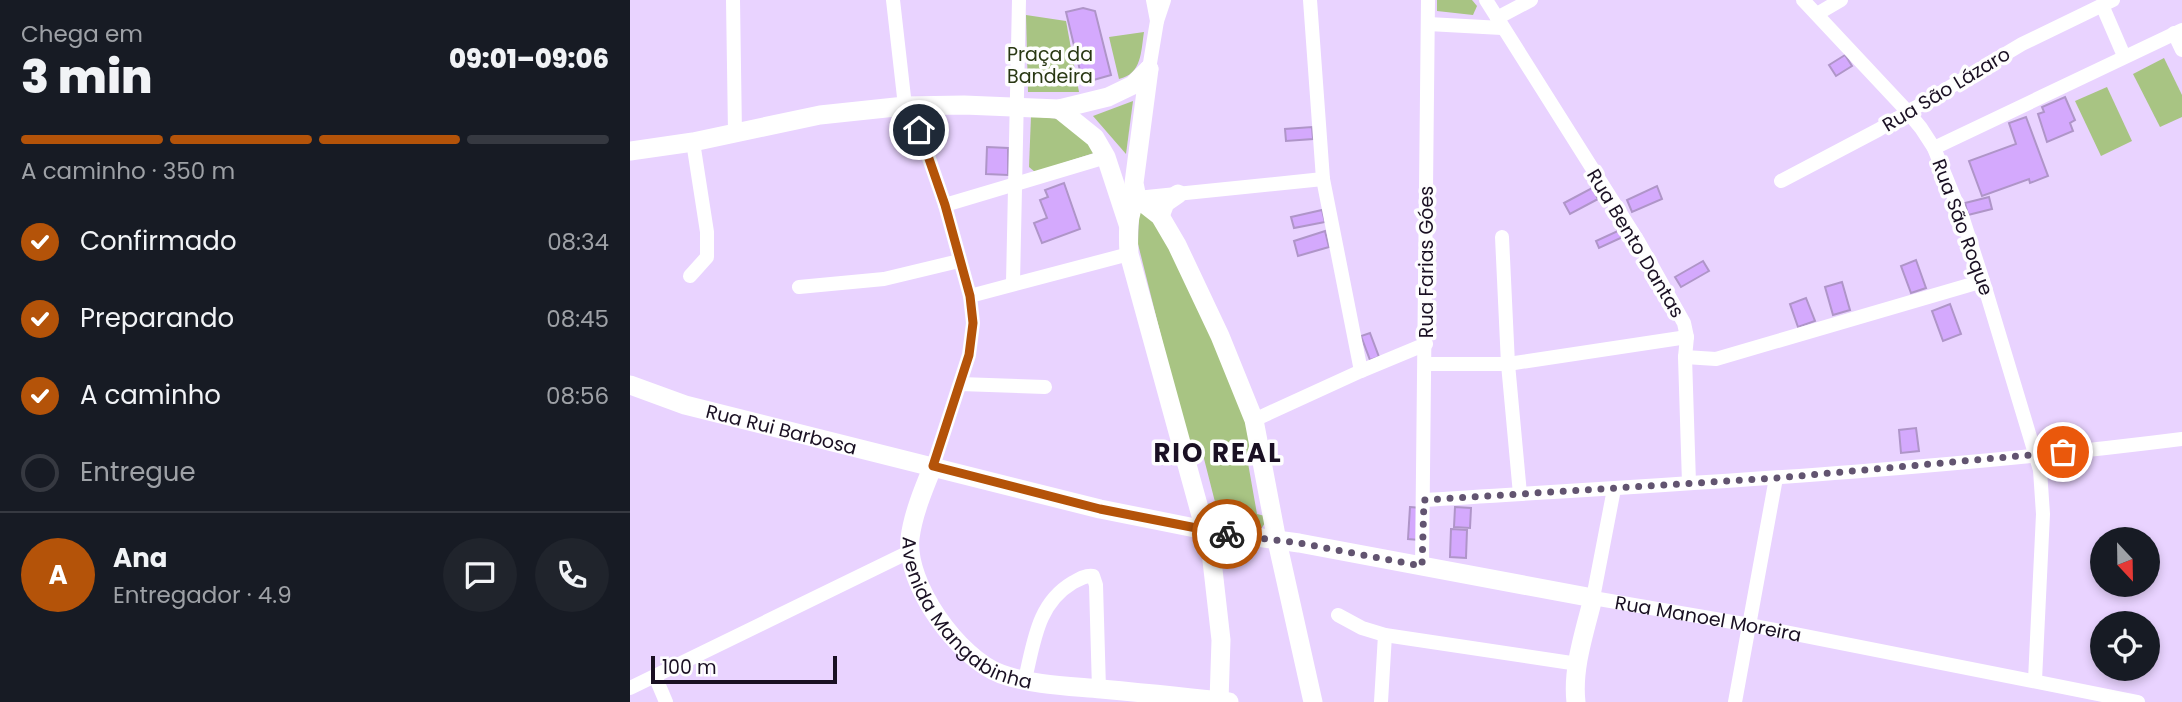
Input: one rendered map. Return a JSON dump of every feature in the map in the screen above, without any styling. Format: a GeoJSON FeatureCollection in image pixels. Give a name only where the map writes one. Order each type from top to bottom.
{"type":"FeatureCollection","features":[{"type":"Feature","properties":{"kind":"main road"},"geometry":{"type":"LineString","coordinates":[[630,150],[694,142],[820,115],[908,106],[1059,109],[1108,97],[1133,85],[1149,69]]}},
{"type":"Feature","properties":{"kind":"main road"},"geometry":{"type":"LineString","coordinates":[[1149,69],[1129,225],[1129,254],[1211,552],[1218,605],[1224,701]]}},
{"type":"Feature","properties":{"kind":"main road"},"geometry":{"type":"LineString","coordinates":[[1059,109],[1095,138],[1107,144],[1135,190],[1160,216],[1204,301],[1254,420],[1277,541],[1313,702]]}},
{"type":"Feature","properties":{"kind":"main road"},"geometry":{"type":"LineString","coordinates":[[1095,138],[1105,157],[1129,225]]}},
{"type":"Feature","properties":{"kind":"main road"},"geometry":{"type":"LineString","coordinates":[[1160,216],[1165,203],[1178,194]]}},
{"type":"Feature","properties":{"kind":"main road","name":"Rua Rui Barbosa"},"geometry":{"type":"LineString","coordinates":[[630,385],[685,405],[933,466]]}},
{"type":"Feature","properties":{"kind":"main road"},"geometry":{"type":"LineString","coordinates":[[933,466],[1100,509],[1205,530]]}},
{"type":"Feature","properties":{"kind":"main road","name":"Avenida Mangabinha"},"geometry":{"type":"LineString","coordinates":[[933,466],[910,539],[916,573],[929,604],[951,635],[981,664],[1001,674],[1053,685],[1190,700],[1224,701]]}},
{"type":"Feature","properties":{"kind":"main road","name":"Rua Manoel Moreira"},"geometry":{"type":"LineString","coordinates":[[1205,530],[1593,598]]}},
{"type":"Feature","properties":{"kind":"main road"},"geometry":{"type":"LineString","coordinates":[[1576,702],[1578,664],[1593,598]]}},
{"type":"Feature","properties":{"kind":"street"},"geometry":{"type":"LineString","coordinates":[[733,0],[735,133]]}},
{"type":"Feature","properties":{"kind":"street"},"geometry":{"type":"LineString","coordinates":[[894,0],[908,106],[945,205],[970,296],[973,323],[960,384],[933,466]]}},
{"type":"Feature","properties":{"kind":"street"},"geometry":{"type":"LineString","coordinates":[[1013,283],[1019,0]]}},
{"type":"Feature","properties":{"kind":"street"},"geometry":{"type":"LineString","coordinates":[[1153,0],[1157,21]]}},
{"type":"Feature","properties":{"kind":"street"},"geometry":{"type":"LineString","coordinates":[[1149,69],[1157,21],[1164,0]]}},
{"type":"Feature","properties":{"kind":"street"},"geometry":{"type":"LineString","coordinates":[[1310,0],[1323,179],[1361,371]]}},
{"type":"Feature","properties":{"kind":"street","name":"Rua Farias Góes"},"geometry":{"type":"LineString","coordinates":[[1422,566],[1428,0]]}},
{"type":"Feature","properties":{"kind":"street","name":"Rua Bento Dantas"},"geometry":{"type":"LineString","coordinates":[[1486,0],[1638,241],[1684,324],[1687,337],[1685,357],[1689,483]]}},
{"type":"Feature","properties":{"kind":"street"},"geometry":{"type":"LineString","coordinates":[[1428,24],[1499,23],[1531,0]]}},
{"type":"Feature","properties":{"kind":"street","name":"Rua São Roque"},"geometry":{"type":"LineString","coordinates":[[1803,0],[1921,128],[1934,148],[1963,219],[2037,455],[2043,489],[2035,680]]}},
{"type":"Feature","properties":{"kind":"street"},"geometry":{"type":"LineString","coordinates":[[1816,14],[1841,0]]}},
{"type":"Feature","properties":{"kind":"street"},"geometry":{"type":"LineString","coordinates":[[2107,2],[2124,56]]}},
{"type":"Feature","properties":{"kind":"street","name":"Rua São Lázaro"},"geometry":{"type":"LineString","coordinates":[[1781,181],[1878,130],[2022,44],[2107,2]]}},
{"type":"Feature","properties":{"kind":"street"},"geometry":{"type":"LineString","coordinates":[[1934,148],[2178,32],[2182,50]]}},
{"type":"Feature","properties":{"kind":"street"},"geometry":{"type":"LineString","coordinates":[[690,276],[707,257],[694,142]]}},
{"type":"Feature","properties":{"kind":"street"},"geometry":{"type":"LineString","coordinates":[[945,205],[1105,157]]}},
{"type":"Feature","properties":{"kind":"street"},"geometry":{"type":"LineString","coordinates":[[1135,190],[1178,194],[1323,179]]}},
{"type":"Feature","properties":{"kind":"street"},"geometry":{"type":"LineString","coordinates":[[1502,237],[1508,364],[1520,494]]}},
{"type":"Feature","properties":{"kind":"street"},"geometry":{"type":"LineString","coordinates":[[970,296],[1129,254]]}},
{"type":"Feature","properties":{"kind":"street"},"geometry":{"type":"LineString","coordinates":[[799,287],[884,279],[959,261]]}},
{"type":"Feature","properties":{"kind":"street"},"geometry":{"type":"LineString","coordinates":[[1685,357],[1716,359],[1983,281]]}},
{"type":"Feature","properties":{"kind":"street"},"geometry":{"type":"LineString","coordinates":[[1425,364],[1508,364],[1687,337]]}},
{"type":"Feature","properties":{"kind":"street"},"geometry":{"type":"LineString","coordinates":[[1254,420],[1426,344]]}},
{"type":"Feature","properties":{"kind":"street"},"geometry":{"type":"LineString","coordinates":[[960,384],[1045,387]]}},
{"type":"Feature","properties":{"kind":"street"},"geometry":{"type":"LineString","coordinates":[[1424,500],[1776,478],[2182,439]]}},
{"type":"Feature","properties":{"kind":"street"},"geometry":{"type":"LineString","coordinates":[[1735,702],[1776,478]]}},
{"type":"Feature","properties":{"kind":"street"},"geometry":{"type":"LineString","coordinates":[[1593,598],[1614,489]]}},
{"type":"Feature","properties":{"kind":"street"},"geometry":{"type":"LineString","coordinates":[[630,688],[911,551]]}},
{"type":"Feature","properties":{"kind":"street"},"geometry":{"type":"LineString","coordinates":[[1025,679],[1046,606],[1069,585],[1087,575],[1093,576],[1097,585],[1099,689]]}},
{"type":"Feature","properties":{"kind":"street","name":"Rua Manoel Moreira"},"geometry":{"type":"LineString","coordinates":[[1593,598],[1750,625],[2138,702]]}},
{"type":"Feature","properties":{"kind":"street"},"geometry":{"type":"LineString","coordinates":[[1338,615],[1362,628],[1385,635],[1578,664]]}},
{"type":"Feature","properties":{"kind":"street"},"geometry":{"type":"LineString","coordinates":[[1381,702],[1385,635]]}},
{"type":"Feature","properties":{"kind":"street"},"geometry":{"type":"LineString","coordinates":[[655,676],[666,702]]}},
{"type":"Feature","properties":{"kind":"street"},"geometry":{"type":"LineString","coordinates":[[2059,702],[2062,686]]}},
{"type":"Feature","properties":{"kind":"green space"},"geometry":{"type":"Polygon","coordinates":[[[1437,0],[1472,0],[1477,6],[1473,15],[1437,11],[1437,0]]]}},
{"type":"Feature","properties":{"kind":"green space","name":"Praça da Bandeira"},"geometry":{"type":"Polygon","coordinates":[[[1026,15],[1066,21],[1079,92],[1028,92],[1026,15]]]}},
{"type":"Feature","properties":{"kind":"green space"},"geometry":{"type":"Polygon","coordinates":[[[1144,32],[1136,67],[1127,76],[1119,79],[1109,37],[1144,32]]]}},
{"type":"Feature","properties":{"kind":"green space"},"geometry":{"type":"Polygon","coordinates":[[[2164,58],[2182,95],[2182,117],[2160,127],[2133,74],[2164,58]]]}},
{"type":"Feature","properties":{"kind":"green space"},"geometry":{"type":"Polygon","coordinates":[[[2107,87],[2132,141],[2101,156],[2075,101],[2107,87]]]}},
{"type":"Feature","properties":{"kind":"green space","name":"Praça da Bandeira"},"geometry":{"type":"Polygon","coordinates":[[[1133,101],[1126,154],[1093,116],[1133,101]]]}},
{"type":"Feature","properties":{"kind":"green space","name":"Praça da Bandeira"},"geometry":{"type":"Polygon","coordinates":[[[1031,116],[1059,119],[1094,145],[1094,153],[1035,172],[1029,167],[1031,116]]]}},
{"type":"Feature","properties":{"kind":"green space"},"geometry":{"type":"Polygon","coordinates":[[[1146,210],[1174,249],[1248,418],[1256,459],[1248,463],[1257,514],[1265,516],[1261,529],[1215,523],[1207,504],[1215,502],[1200,443],[1188,444],[1138,244],[1139,213],[1146,210]]]}},
{"type":"Feature","properties":{"kind":"building"},"geometry":{"type":"Polygon","coordinates":[[[1083,8],[1095,11],[1111,75],[1083,83],[1066,12],[1083,8]]]}},
{"type":"Feature","properties":{"kind":"building"},"geometry":{"type":"Polygon","coordinates":[[[1845,55],[1852,66],[1836,76],[1829,65],[1845,55]]]}},
{"type":"Feature","properties":{"kind":"building"},"geometry":{"type":"Polygon","coordinates":[[[2065,97],[2075,120],[2070,123],[2073,131],[2047,142],[2038,114],[2044,112],[2042,107],[2065,97]]]}},
{"type":"Feature","properties":{"kind":"building"},"geometry":{"type":"Polygon","coordinates":[[[2026,117],[2048,176],[2030,183],[2029,179],[1982,196],[1969,161],[2016,144],[2009,123],[2026,117]]]}},
{"type":"Feature","properties":{"kind":"building"},"geometry":{"type":"Polygon","coordinates":[[[1312,127],[1313,139],[1286,141],[1285,129],[1312,127]]]}},
{"type":"Feature","properties":{"kind":"building"},"geometry":{"type":"Polygon","coordinates":[[[987,147],[1008,148],[1008,175],[986,174],[987,147]]]}},
{"type":"Feature","properties":{"kind":"building"},"geometry":{"type":"Polygon","coordinates":[[[1064,183],[1080,229],[1042,243],[1034,223],[1047,218],[1040,200],[1048,197],[1045,190],[1064,183]]]}},
{"type":"Feature","properties":{"kind":"building"},"geometry":{"type":"Polygon","coordinates":[[[1657,186],[1662,199],[1632,212],[1627,200],[1657,186]]]}},
{"type":"Feature","properties":{"kind":"building"},"geometry":{"type":"Polygon","coordinates":[[[1592,188],[1598,199],[1570,214],[1564,203],[1592,188]]]}},
{"type":"Feature","properties":{"kind":"building"},"geometry":{"type":"Polygon","coordinates":[[[1989,197],[1992,209],[1968,215],[1965,203],[1989,197]]]}},
{"type":"Feature","properties":{"kind":"building"},"geometry":{"type":"Polygon","coordinates":[[[1322,210],[1325,222],[1294,228],[1291,217],[1322,210]]]}},
{"type":"Feature","properties":{"kind":"building"},"geometry":{"type":"Polygon","coordinates":[[[1622,229],[1625,236],[1599,248],[1596,241],[1622,229]]]}},
{"type":"Feature","properties":{"kind":"building"},"geometry":{"type":"Polygon","coordinates":[[[1325,231],[1329,247],[1298,256],[1294,241],[1325,231]]]}},
{"type":"Feature","properties":{"kind":"building"},"geometry":{"type":"Polygon","coordinates":[[[1916,260],[1926,288],[1911,293],[1901,266],[1916,260]]]}},
{"type":"Feature","properties":{"kind":"building"},"geometry":{"type":"Polygon","coordinates":[[[1703,261],[1709,271],[1681,287],[1675,277],[1703,261]]]}},
{"type":"Feature","properties":{"kind":"building"},"geometry":{"type":"Polygon","coordinates":[[[1842,282],[1850,310],[1833,315],[1825,287],[1842,282]]]}},
{"type":"Feature","properties":{"kind":"building"},"geometry":{"type":"Polygon","coordinates":[[[1806,298],[1815,321],[1798,327],[1790,304],[1806,298]]]}},
{"type":"Feature","properties":{"kind":"building"},"geometry":{"type":"Polygon","coordinates":[[[1950,304],[1961,334],[1943,341],[1932,311],[1950,304]]]}},
{"type":"Feature","properties":{"kind":"building"},"geometry":{"type":"Polygon","coordinates":[[[1370,333],[1379,357],[1370,360],[1361,336],[1370,333]]]}},
{"type":"Feature","properties":{"kind":"building"},"geometry":{"type":"Polygon","coordinates":[[[1916,428],[1919,451],[1901,453],[1899,430],[1916,428]]]}},
{"type":"Feature","properties":{"kind":"building"},"geometry":{"type":"Polygon","coordinates":[[[1410,507],[1421,508],[1419,540],[1408,539],[1410,507]]]}},
{"type":"Feature","properties":{"kind":"building"},"geometry":{"type":"Polygon","coordinates":[[[1455,507],[1471,508],[1470,528],[1454,527],[1455,507]]]}},
{"type":"Feature","properties":{"kind":"building"},"geometry":{"type":"Polygon","coordinates":[[[1451,529],[1467,530],[1466,558],[1450,557],[1451,529]]]}},
{"type":"Feature","properties":{"kind":"way so far"},"geometry":{"type":"LineString","coordinates":[[1227,534],[1299,543],[1422,566],[1424,500],[1776,478],[2063,452]]}},
{"type":"Feature","properties":{"kind":"district","name":"RIO REAL"},"geometry":{"type":"Point","coordinates":[1218,453]}},
{"type":"Feature","properties":{"kind":"route"},"geometry":{"type":"LineString","coordinates":[[919,130],[945,205],[970,296],[973,323],[969,355],[933,466],[1100,509],[1227,534]]}}]}
